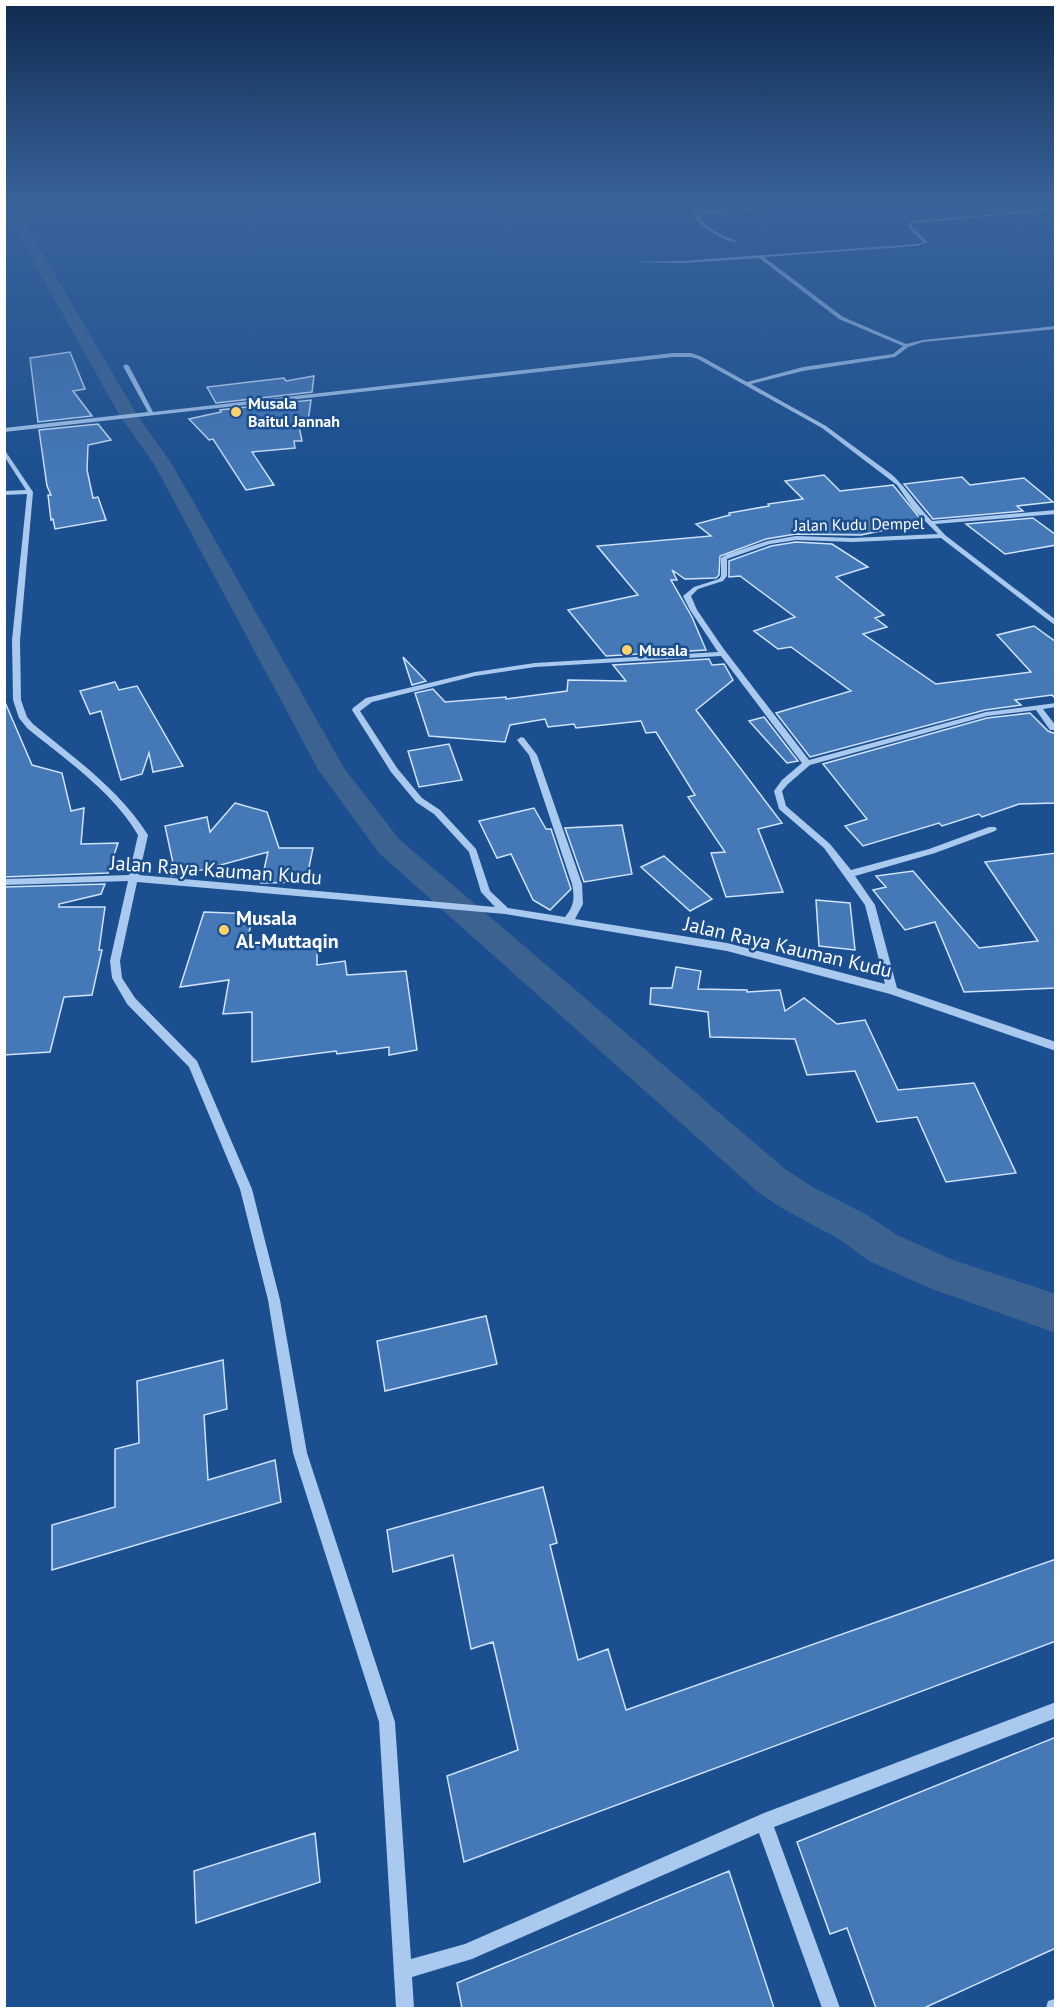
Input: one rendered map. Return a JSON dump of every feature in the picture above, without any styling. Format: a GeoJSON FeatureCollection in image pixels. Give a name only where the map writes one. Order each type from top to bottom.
{"type":"FeatureCollection","features":[{"type":"Feature","properties":{"kind":"street"},"geometry":{"type":"LineString","coordinates":[[813,297],[841,318],[906,346]]}},
{"type":"Feature","properties":{"kind":"street"},"geometry":{"type":"LineString","coordinates":[[747,384],[803,369],[895,355],[906,346],[923,341],[1056,327]]}},
{"type":"Feature","properties":{"kind":"street","name":"Jalan Kudu Dempel"},"geometry":{"type":"LineString","coordinates":[[4,430],[478,375],[682,355],[700,358],[824,427],[889,475],[943,536]]}},
{"type":"Feature","properties":{"kind":"street"},"geometry":{"type":"LineString","coordinates":[[126,366],[152,413]]}},
{"type":"Feature","properties":{"kind":"street"},"geometry":{"type":"LineString","coordinates":[[4,451],[30,492],[16,640],[16,700],[23,718],[30,726],[120,803],[137,824],[142,835],[115,961],[117,978],[131,1001],[193,1065],[246,1189],[274,1300],[300,1453],[387,1722],[405,2008]]}},
{"type":"Feature","properties":{"kind":"street"},"geometry":{"type":"LineString","coordinates":[[4,493],[30,492]]}},
{"type":"Feature","properties":{"kind":"street"},"geometry":{"type":"LineString","coordinates":[[930,523],[1056,512]]}},
{"type":"Feature","properties":{"kind":"street"},"geometry":{"type":"LineString","coordinates":[[943,536],[1056,624]]}},
{"type":"Feature","properties":{"kind":"street","name":"Jalan Kudu Dempel"},"geometry":{"type":"LineString","coordinates":[[807,763],[788,734],[746,686],[722,654],[687,596],[696,588],[721,580],[724,576],[724,558],[769,542],[796,538],[853,540],[943,536]]}},
{"type":"Feature","properties":{"kind":"street"},"geometry":{"type":"LineString","coordinates":[[505,911],[486,892],[473,851],[437,812],[419,800],[394,770],[356,710],[369,700],[475,674],[535,665],[722,654]]}},
{"type":"Feature","properties":{"kind":"street"},"geometry":{"type":"LineString","coordinates":[[892,990],[870,905],[849,873],[814,832],[782,807],[778,791],[807,763],[986,714],[1056,705]]}},
{"type":"Feature","properties":{"kind":"street"},"geometry":{"type":"LineString","coordinates":[[1038,707],[1053,728]]}},
{"type":"Feature","properties":{"kind":"street"},"geometry":{"type":"LineString","coordinates":[[521,740],[534,754],[577,884],[580,899],[577,909],[567,922]]}},
{"type":"Feature","properties":{"kind":"street"},"geometry":{"type":"LineString","coordinates":[[849,873],[932,851],[993,829]]}},
{"type":"Feature","properties":{"kind":"street","name":"Jalan Raya Kauman Kudu"},"geometry":{"type":"LineString","coordinates":[[4,882],[134,878],[505,911],[727,947],[892,990],[1056,1047]]}},
{"type":"Feature","properties":{"kind":"street"},"geometry":{"type":"LineString","coordinates":[[402,1971],[466,1953],[764,1822],[1056,1710]]}},
{"type":"Feature","properties":{"kind":"street"},"geometry":{"type":"LineString","coordinates":[[764,1822],[831,2008]]}},
{"type":"Feature","properties":{"kind":"building"},"geometry":{"type":"Polygon","coordinates":[[[70,352],[85,389],[73,391],[92,416],[38,422],[30,358],[70,352]]]}},
{"type":"Feature","properties":{"kind":"building"},"geometry":{"type":"Polygon","coordinates":[[[314,376],[312,392],[216,403],[207,387],[284,378],[286,381],[314,376]]]}},
{"type":"Feature","properties":{"kind":"building"},"geometry":{"type":"Polygon","coordinates":[[[311,400],[308,421],[298,421],[302,441],[294,441],[295,448],[252,452],[274,485],[246,490],[213,439],[209,440],[189,419],[221,412],[220,410],[311,400]]]}},
{"type":"Feature","properties":{"kind":"building"},"geometry":{"type":"Polygon","coordinates":[[[98,424],[111,440],[88,445],[87,470],[93,498],[98,497],[106,520],[55,529],[53,519],[51,520],[48,495],[51,495],[47,486],[39,430],[98,424]]]}},
{"type":"Feature","properties":{"kind":"building"},"geometry":{"type":"Polygon","coordinates":[[[824,475],[840,491],[893,485],[923,522],[861,535],[796,534],[766,539],[720,556],[719,575],[716,578],[685,579],[672,570],[677,580],[671,580],[692,617],[706,650],[606,656],[568,610],[638,595],[597,546],[711,536],[696,524],[730,515],[729,513],[803,499],[785,481],[824,475]]]}},
{"type":"Feature","properties":{"kind":"building"},"geometry":{"type":"Polygon","coordinates":[[[962,477],[970,485],[1024,478],[1053,502],[1017,506],[1023,511],[933,519],[904,484],[962,477]]]}},
{"type":"Feature","properties":{"kind":"building"},"geometry":{"type":"Polygon","coordinates":[[[1033,518],[1056,535],[1056,545],[1005,554],[966,524],[1033,518]]]}},
{"type":"Feature","properties":{"kind":"building"},"geometry":{"type":"Polygon","coordinates":[[[796,542],[832,544],[868,567],[836,577],[884,615],[875,618],[887,627],[863,634],[936,684],[1031,672],[997,635],[1034,626],[1056,642],[1056,699],[1052,695],[1015,700],[1021,705],[985,710],[810,757],[776,713],[851,691],[791,647],[778,649],[754,631],[795,617],[740,576],[729,577],[729,561],[771,546],[796,542]]]}},
{"type":"Feature","properties":{"kind":"building"},"geometry":{"type":"Polygon","coordinates":[[[403,657],[426,681],[412,685],[403,657]]]}},
{"type":"Feature","properties":{"kind":"building"},"geometry":{"type":"Polygon","coordinates":[[[709,659],[712,665],[724,664],[733,680],[696,710],[782,823],[758,829],[783,892],[726,897],[711,853],[725,852],[688,797],[695,795],[656,732],[646,733],[641,721],[576,728],[574,724],[548,727],[545,719],[510,725],[505,742],[429,736],[415,693],[433,689],[445,702],[506,697],[506,699],[567,691],[568,680],[626,681],[613,665],[709,659]]]}},
{"type":"Feature","properties":{"kind":"building"},"geometry":{"type":"Polygon","coordinates":[[[115,682],[119,690],[137,686],[183,766],[153,772],[149,753],[142,774],[121,780],[101,711],[90,714],[80,691],[115,682]]]}},
{"type":"Feature","properties":{"kind":"building"},"geometry":{"type":"Polygon","coordinates":[[[4,700],[32,765],[62,773],[71,811],[84,808],[81,844],[118,843],[108,873],[4,877],[4,700]]]}},
{"type":"Feature","properties":{"kind":"building"},"geometry":{"type":"Polygon","coordinates":[[[1030,713],[1048,731],[1056,734],[1056,803],[1019,804],[982,817],[979,814],[942,826],[939,823],[863,846],[845,826],[867,819],[823,764],[987,718],[1030,713]]]}},
{"type":"Feature","properties":{"kind":"building"},"geometry":{"type":"Polygon","coordinates":[[[764,717],[798,761],[787,763],[749,721],[764,717]]]}},
{"type":"Feature","properties":{"kind":"building"},"geometry":{"type":"Polygon","coordinates":[[[449,744],[462,780],[419,787],[408,751],[449,744]]]}},
{"type":"Feature","properties":{"kind":"building"},"geometry":{"type":"Polygon","coordinates":[[[235,803],[267,812],[279,848],[313,848],[306,882],[261,883],[268,852],[172,876],[175,872],[165,826],[207,817],[210,832],[235,803]]]}},
{"type":"Feature","properties":{"kind":"building"},"geometry":{"type":"Polygon","coordinates":[[[534,808],[546,829],[551,829],[571,889],[550,910],[533,900],[511,854],[497,858],[479,821],[534,808]]]}},
{"type":"Feature","properties":{"kind":"building"},"geometry":{"type":"Polygon","coordinates":[[[622,825],[632,874],[584,882],[565,828],[622,825]]]}},
{"type":"Feature","properties":{"kind":"building"},"geometry":{"type":"Polygon","coordinates":[[[1056,853],[1056,988],[964,992],[935,922],[905,930],[873,890],[886,887],[876,876],[913,871],[979,948],[1038,941],[985,862],[1056,853]]]}},
{"type":"Feature","properties":{"kind":"building"},"geometry":{"type":"Polygon","coordinates":[[[664,856],[712,899],[690,911],[641,867],[664,856]]]}},
{"type":"Feature","properties":{"kind":"building"},"geometry":{"type":"Polygon","coordinates":[[[105,884],[101,894],[59,904],[59,907],[105,907],[99,950],[102,950],[92,995],[64,997],[50,1052],[4,1055],[4,887],[105,884]]]}},
{"type":"Feature","properties":{"kind":"building"},"geometry":{"type":"Polygon","coordinates":[[[816,900],[850,903],[855,950],[819,946],[816,900]]]}},
{"type":"Feature","properties":{"kind":"building"},"geometry":{"type":"Polygon","coordinates":[[[204,912],[254,914],[245,947],[317,940],[317,965],[345,961],[347,975],[406,971],[417,1050],[389,1055],[389,1047],[252,1062],[252,1012],[223,1014],[229,980],[180,987],[204,912]]]}},
{"type":"Feature","properties":{"kind":"building"},"geometry":{"type":"Polygon","coordinates":[[[676,967],[701,971],[698,989],[747,990],[747,992],[780,990],[785,1011],[804,998],[837,1024],[865,1020],[898,1090],[974,1083],[1016,1173],[946,1182],[917,1117],[877,1122],[855,1071],[807,1075],[795,1039],[710,1037],[708,1012],[650,1004],[651,988],[672,988],[676,967]]]}},
{"type":"Feature","properties":{"kind":"building"},"geometry":{"type":"Polygon","coordinates":[[[486,1316],[497,1364],[385,1391],[377,1341],[486,1316]]]}},
{"type":"Feature","properties":{"kind":"building"},"geometry":{"type":"Polygon","coordinates":[[[223,1360],[227,1409],[204,1415],[208,1480],[275,1460],[281,1502],[52,1570],[52,1525],[115,1507],[115,1449],[139,1443],[137,1381],[223,1360]]]}},
{"type":"Feature","properties":{"kind":"building"},"geometry":{"type":"Polygon","coordinates":[[[543,1487],[557,1543],[550,1545],[578,1660],[608,1649],[626,1710],[1056,1559],[1056,1641],[464,1862],[447,1776],[518,1750],[493,1642],[471,1649],[453,1555],[393,1572],[387,1530],[543,1487]]]}},
{"type":"Feature","properties":{"kind":"building"},"geometry":{"type":"Polygon","coordinates":[[[1056,1737],[1056,1948],[924,2008],[876,2008],[847,1928],[830,1934],[797,1842],[1056,1737]]]}},
{"type":"Feature","properties":{"kind":"building"},"geometry":{"type":"Polygon","coordinates":[[[315,1833],[320,1882],[196,1923],[194,1871],[315,1833]]]}},
{"type":"Feature","properties":{"kind":"building"},"geometry":{"type":"Polygon","coordinates":[[[729,1871],[774,2008],[462,2008],[457,1983],[729,1871]]]}},
{"type":"Feature","properties":{"kind":"waterway"},"geometry":{"type":"LineString","coordinates":[[61,297],[129,416],[163,464],[332,771],[389,846],[772,1181],[798,1198],[853,1227],[883,1248],[946,1276],[1056,1314]]}},
{"type":"Feature","properties":{"kind":"place","name":"Musala Baitul Jannah"},"geometry":{"type":"Point","coordinates":[236,412]}},
{"type":"Feature","properties":{"kind":"place","name":"Musala"},"geometry":{"type":"Point","coordinates":[627,650]}},
{"type":"Feature","properties":{"kind":"place","name":"Musala Al-Muttaqin"},"geometry":{"type":"Point","coordinates":[224,930]}}]}
